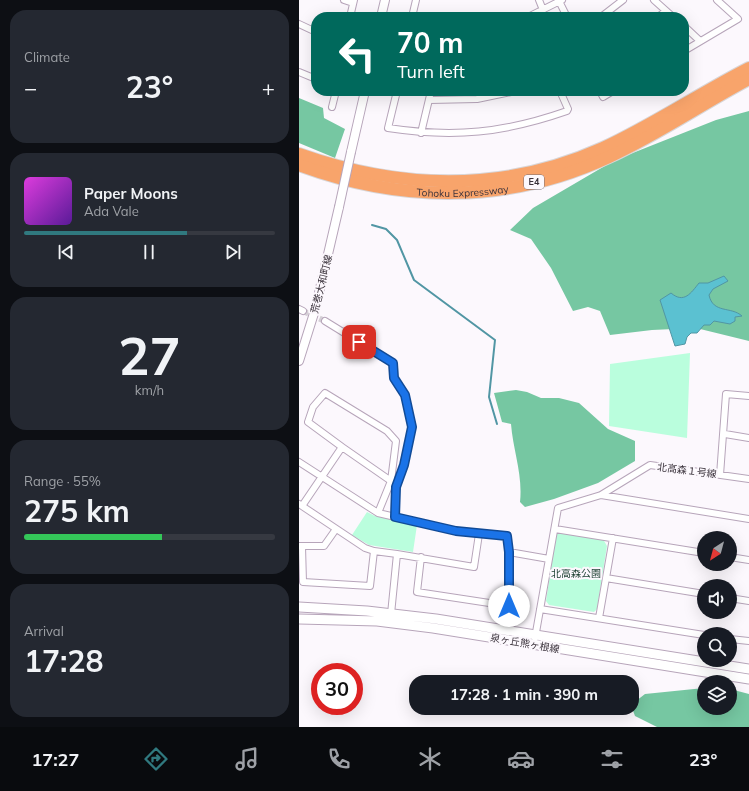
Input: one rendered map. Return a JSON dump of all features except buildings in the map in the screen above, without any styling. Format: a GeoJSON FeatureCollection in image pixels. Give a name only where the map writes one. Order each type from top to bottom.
{"type":"FeatureCollection","features":[{"type":"Feature","properties":{"kind":"highway","name":"Tohoku Expressway"},"geometry":{"type":"LineString","coordinates":[[299,154],[358,172],[403,180],[465,182],[516,175],[544,169],[602,148],[749,68]]}},
{"type":"Feature","properties":{"kind":"highway","name":"Tohoku Expressway"},"geometry":{"type":"LineString","coordinates":[[299,165],[331,177],[406,192],[448,194],[495,190],[518,186],[566,174],[608,158],[749,80]]}},
{"type":"Feature","properties":{"kind":"main road","name":"泉ヶ丘熊ヶ根線"},"geometry":{"type":"LineString","coordinates":[[299,607],[436,619],[749,669]]}},
{"type":"Feature","properties":{"kind":"main road","name":"泉ヶ丘熊ヶ根線"},"geometry":{"type":"LineString","coordinates":[[299,619],[377,621],[433,628],[749,679]]}},
{"type":"Feature","properties":{"kind":"street"},"geometry":{"type":"LineString","coordinates":[[344,0],[353,2],[351,12]]}},
{"type":"Feature","properties":{"kind":"street"},"geometry":{"type":"LineString","coordinates":[[382,12],[385,0]]}},
{"type":"Feature","properties":{"kind":"street"},"geometry":{"type":"LineString","coordinates":[[414,12],[417,0]]}},
{"type":"Feature","properties":{"kind":"street"},"geometry":{"type":"LineString","coordinates":[[539,0],[543,10]]}},
{"type":"Feature","properties":{"kind":"street"},"geometry":{"type":"LineString","coordinates":[[607,12],[623,0]]}},
{"type":"Feature","properties":{"kind":"street"},"geometry":{"type":"LineString","coordinates":[[654,0],[666,11]]}},
{"type":"Feature","properties":{"kind":"street"},"geometry":{"type":"LineString","coordinates":[[539,12],[561,1],[565,12]]}},
{"type":"Feature","properties":{"kind":"street"},"geometry":{"type":"LineString","coordinates":[[689,48],[738,19],[720,1]]}},
{"type":"Feature","properties":{"kind":"street"},"geometry":{"type":"LineString","coordinates":[[299,24],[311,30]]}},
{"type":"Feature","properties":{"kind":"street"},"geometry":{"type":"LineString","coordinates":[[689,31],[700,41]]}},
{"type":"Feature","properties":{"kind":"street"},"geometry":{"type":"LineString","coordinates":[[299,72],[311,77]]}},
{"type":"Feature","properties":{"kind":"street"},"geometry":{"type":"LineString","coordinates":[[332,107],[335,96]]}},
{"type":"Feature","properties":{"kind":"street","name":"荒巻大和町線"},"geometry":{"type":"LineString","coordinates":[[299,361],[315,310],[364,96]]}},
{"type":"Feature","properties":{"kind":"street"},"geometry":{"type":"LineString","coordinates":[[396,96],[388,128],[421,133],[485,132],[541,120],[567,111],[568,109],[562,96]]}},
{"type":"Feature","properties":{"kind":"street"},"geometry":{"type":"LineString","coordinates":[[421,133],[430,96]]}},
{"type":"Feature","properties":{"kind":"street"},"geometry":{"type":"LineString","coordinates":[[429,100],[477,99],[492,96]]}},
{"type":"Feature","properties":{"kind":"street"},"geometry":{"type":"LineString","coordinates":[[325,321],[393,363],[394,378],[405,395],[412,427],[404,465],[396,487],[395,517]]}},
{"type":"Feature","properties":{"kind":"street"},"geometry":{"type":"LineString","coordinates":[[378,513],[391,481],[396,441],[387,431],[325,393],[313,407],[308,422],[391,481]]}},
{"type":"Feature","properties":{"kind":"street"},"geometry":{"type":"LineString","coordinates":[[720,474],[725,434],[726,394],[749,396]]}},
{"type":"Feature","properties":{"kind":"street"},"geometry":{"type":"LineString","coordinates":[[725,434],[749,438]]}},
{"type":"Feature","properties":{"kind":"street"},"geometry":{"type":"LineString","coordinates":[[342,447],[300,505],[335,529],[365,548],[374,551],[421,557],[474,567],[479,534]]}},
{"type":"Feature","properties":{"kind":"street"},"geometry":{"type":"LineString","coordinates":[[299,462],[378,513],[456,531],[507,536],[509,552],[509,606],[417,592],[421,557]]}},
{"type":"Feature","properties":{"kind":"street","name":"北高森１号線"},"geometry":{"type":"LineString","coordinates":[[534,645],[558,508],[601,495],[649,465],[749,479]]}},
{"type":"Feature","properties":{"kind":"street"},"geometry":{"type":"LineString","coordinates":[[601,495],[749,519]]}},
{"type":"Feature","properties":{"kind":"street"},"geometry":{"type":"LineString","coordinates":[[335,529],[324,546],[300,546],[303,582],[370,586],[374,551]]}},
{"type":"Feature","properties":{"kind":"street"},"geometry":{"type":"LineString","coordinates":[[555,529],[697,552]]}},
{"type":"Feature","properties":{"kind":"street"},"geometry":{"type":"LineString","coordinates":[[599,618],[613,538]]}},
{"type":"Feature","properties":{"kind":"street"},"geometry":{"type":"LineString","coordinates":[[509,552],[549,559]]}},
{"type":"Feature","properties":{"kind":"street"},"geometry":{"type":"LineString","coordinates":[[391,614],[397,554]]}},
{"type":"Feature","properties":{"kind":"street"},"geometry":{"type":"LineString","coordinates":[[737,558],[749,560]]}},
{"type":"Feature","properties":{"kind":"street"},"geometry":{"type":"LineString","coordinates":[[607,578],[697,593]]}},
{"type":"Feature","properties":{"kind":"street"},"geometry":{"type":"LineString","coordinates":[[737,599],[749,602]]}},
{"type":"Feature","properties":{"kind":"street"},"geometry":{"type":"LineString","coordinates":[[540,609],[697,633]]}},
{"type":"Feature","properties":{"kind":"street"},"geometry":{"type":"LineString","coordinates":[[737,639],[749,642]]}},
{"type":"Feature","properties":{"kind":"green space"},"geometry":{"type":"Polygon","coordinates":[[[299,98],[323,108],[324,118],[345,129],[335,158],[299,143],[299,98]]]}},
{"type":"Feature","properties":{"kind":"green space"},"geometry":{"type":"Polygon","coordinates":[[[749,111],[749,341],[696,328],[652,330],[610,335],[600,311],[588,307],[573,311],[551,268],[531,239],[510,230],[533,208],[615,160],[716,120],[749,111]]]}},
{"type":"Feature","properties":{"kind":"green space"},"geometry":{"type":"Polygon","coordinates":[[[690,353],[687,438],[609,426],[610,364],[690,353]]]}},
{"type":"Feature","properties":{"kind":"green space"},"geometry":{"type":"Polygon","coordinates":[[[516,390],[527,392],[541,398],[559,398],[579,403],[608,429],[635,441],[635,461],[598,483],[554,499],[525,507],[520,502],[521,492],[519,472],[511,424],[502,422],[494,393],[516,390]]]}},
{"type":"Feature","properties":{"kind":"green space"},"geometry":{"type":"Polygon","coordinates":[[[367,512],[375,516],[417,525],[413,552],[369,545],[352,535],[367,512]]]}},
{"type":"Feature","properties":{"kind":"green space","name":"北高森公園"},"geometry":{"type":"Polygon","coordinates":[[[560,532],[603,539],[607,546],[597,609],[594,612],[549,605],[546,601],[556,535],[560,532]]]}},
{"type":"Feature","properties":{"kind":"green space"},"geometry":{"type":"Polygon","coordinates":[[[697,689],[697,715],[737,715],[737,691],[749,694],[749,727],[657,727],[635,715],[639,715],[639,699],[645,694],[697,689]]]}},
{"type":"Feature","properties":{"kind":"water"},"geometry":{"type":"Polygon","coordinates":[[[724,276],[728,281],[713,289],[709,295],[711,301],[718,307],[733,311],[742,316],[735,317],[735,321],[730,324],[714,321],[710,325],[704,325],[697,333],[691,333],[687,337],[685,344],[675,346],[660,300],[671,293],[680,297],[687,296],[699,283],[708,283],[724,276]]]}},
{"type":"Feature","properties":{"kind":"waterway"},"geometry":{"type":"LineString","coordinates":[[372,225],[386,229],[397,240],[414,280],[495,340],[489,397],[497,424]]}},
{"type":"Feature","properties":{"kind":"tunnel"},"geometry":{"type":"LineString","coordinates":[[303,311],[325,321]]}},
{"type":"Feature","properties":{"kind":"route"},"geometry":{"type":"LineString","coordinates":[[359,342],[393,363],[394,378],[405,395],[412,427],[404,465],[396,487],[395,517],[456,531],[507,536],[509,552],[509,606]]}}]}
